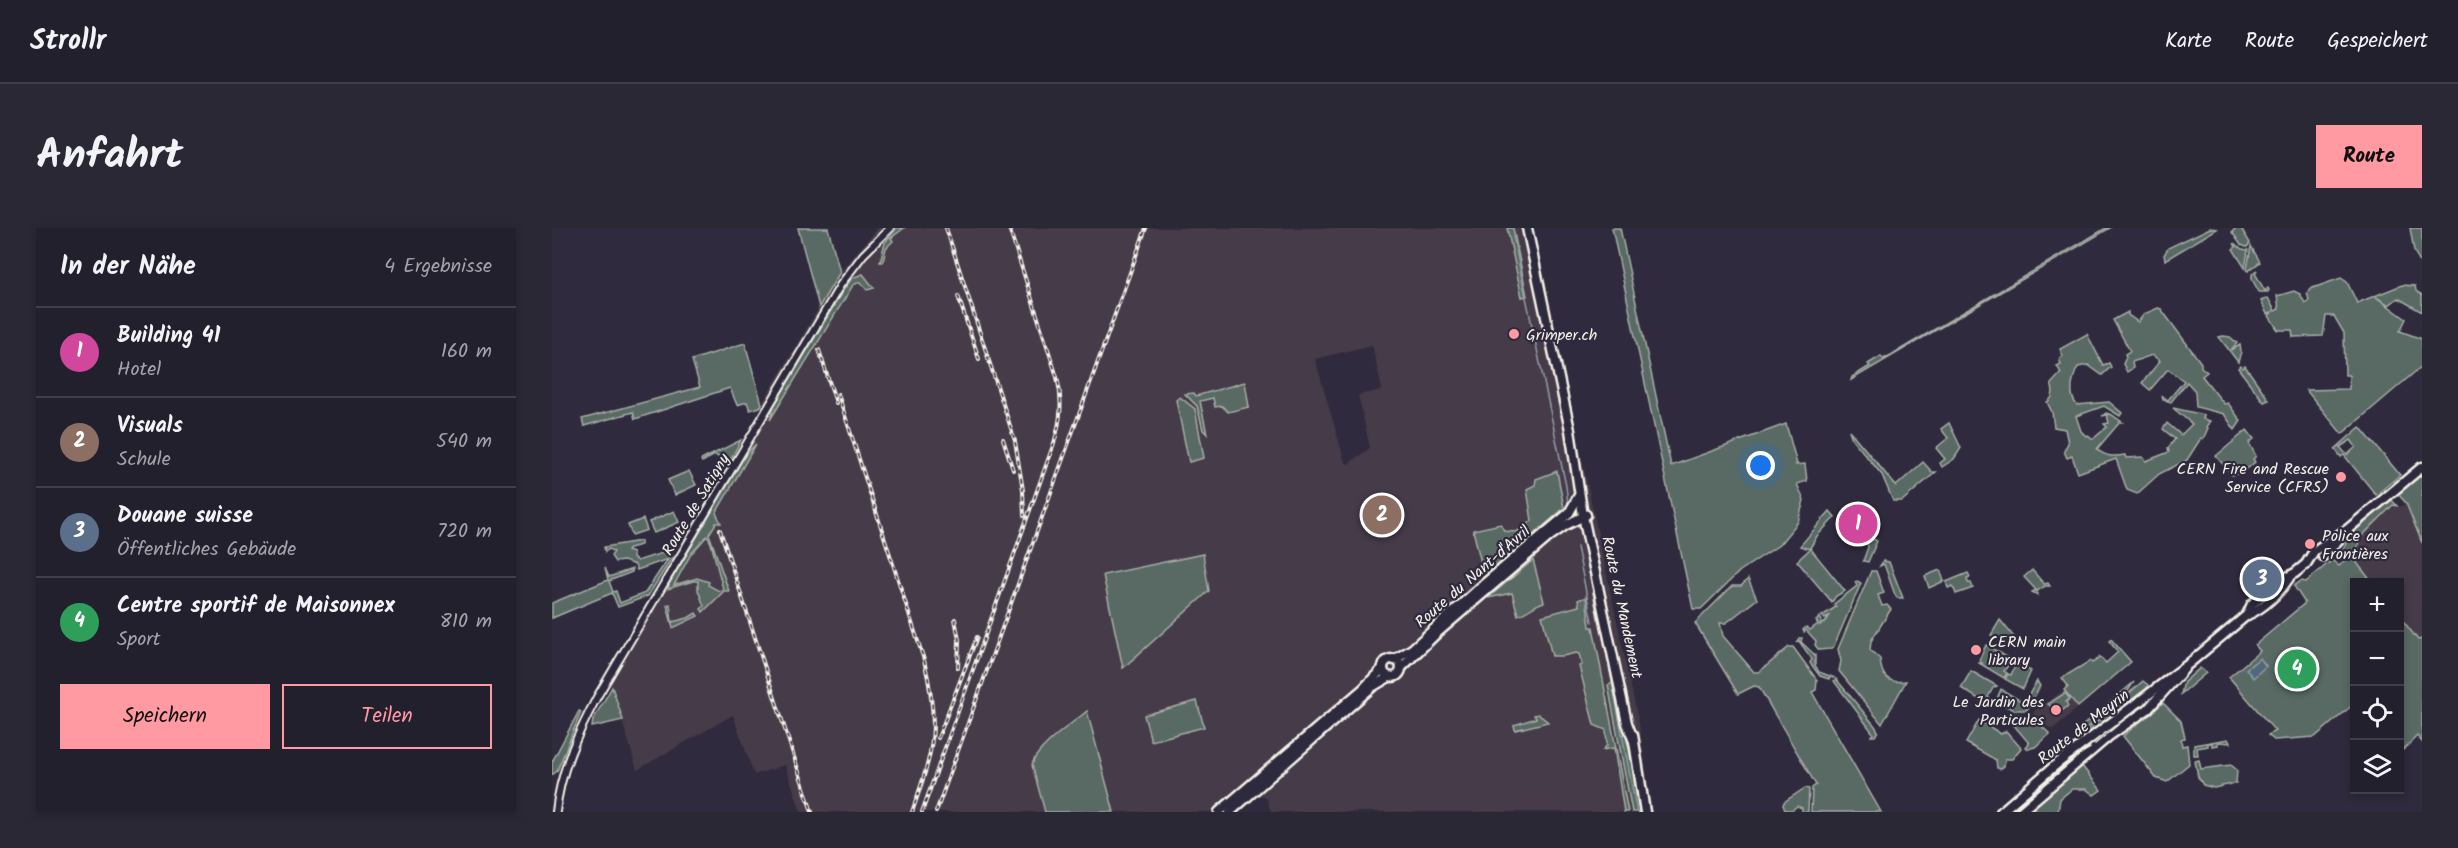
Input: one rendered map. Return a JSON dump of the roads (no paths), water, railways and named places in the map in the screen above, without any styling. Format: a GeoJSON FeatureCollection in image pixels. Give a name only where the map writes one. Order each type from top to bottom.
{"type":"FeatureCollection","features":[{"type":"Feature","properties":{"kind":"main road","name":"Route du Mandement"},"geometry":{"type":"LineString","coordinates":[[1527,228],[1579,482],[1579,494],[1632,720],[1645,812]]}},
{"type":"Feature","properties":{"kind":"main road","name":"Route de Meyrin"},"geometry":{"type":"LineString","coordinates":[[2001,812],[2058,763],[2152,689],[2186,666],[2247,615],[2257,610],[2283,588],[2292,575],[2422,467]]}},
{"type":"Feature","properties":{"kind":"main road","name":"Route du Mandement"},"geometry":{"type":"LineString","coordinates":[[1579,482],[1584,493],[1586,530],[1627,723],[1633,738]]}},
{"type":"Feature","properties":{"kind":"main road","name":"Route du Nant-d'Avril"},"geometry":{"type":"LineString","coordinates":[[1401,668],[1406,661],[1571,517],[1579,494]]}},
{"type":"Feature","properties":{"kind":"main road","name":"Route du Nant-d'Avril"},"geometry":{"type":"LineString","coordinates":[[1394,660],[1412,649],[1456,608],[1571,517],[1584,513]]}},
{"type":"Feature","properties":{"kind":"main road"},"geometry":{"type":"LineString","coordinates":[[1571,517],[1586,530]]}},
{"type":"Feature","properties":{"kind":"main road"},"geometry":{"type":"LineString","coordinates":[[1219,812],[1363,689],[1387,661],[1394,660],[1401,668],[1398,675],[1389,676],[1372,687],[1230,812]]}},
{"type":"Feature","properties":{"kind":"main road","name":"Route de Meyrin"},"geometry":{"type":"LineString","coordinates":[[2020,812],[2109,736],[2148,709],[2186,666]]}},
{"type":"Feature","properties":{"kind":"main road"},"geometry":{"type":"LineString","coordinates":[[1383,668],[1389,676]]}},
{"type":"Feature","properties":{"kind":"street","name":"Route de Satigny"},"geometry":{"type":"LineString","coordinates":[[556,812],[560,787],[570,755],[597,697],[842,284],[863,255],[890,228]]}},
{"type":"Feature","properties":{"kind":"water"},"geometry":{"type":"Polygon","coordinates":[[[2260,658],[2266,666],[2253,678],[2246,669],[2260,658]]]}},
{"type":"Feature","properties":{"kind":"waterway"},"geometry":{"type":"LineString","coordinates":[[1513,236],[1568,504]]}},
{"type":"Feature","properties":{"kind":"waterway"},"geometry":{"type":"LineString","coordinates":[[1577,547],[1592,622]]}},
{"type":"Feature","properties":{"kind":"waterway"},"geometry":{"type":"LineString","coordinates":[[1601,624],[1637,812]]}},
{"type":"Feature","properties":{"kind":"tram line"},"geometry":{"type":"LineString","coordinates":[[2095,744],[2139,707]]}},
{"type":"Feature","properties":{"kind":"tram line"},"geometry":{"type":"LineString","coordinates":[[2070,760],[2090,748]]}},
{"type":"Feature","properties":{"kind":"railway"},"geometry":{"type":"LineString","coordinates":[[946,228],[1015,441],[1023,490],[1024,516]]}},
{"type":"Feature","properties":{"kind":"railway"},"geometry":{"type":"LineString","coordinates":[[922,812],[1054,443],[1060,418],[1061,402],[1057,377],[1009,228]]}},
{"type":"Feature","properties":{"kind":"railway"},"geometry":{"type":"LineString","coordinates":[[936,812],[1146,228]]}},
{"type":"Feature","properties":{"kind":"railway"},"geometry":{"type":"LineString","coordinates":[[958,296],[979,359]]}},
{"type":"Feature","properties":{"kind":"railway"},"geometry":{"type":"LineString","coordinates":[[819,350],[836,403]]}},
{"type":"Feature","properties":{"kind":"railway"},"geometry":{"type":"LineString","coordinates":[[838,394],[924,660],[929,683],[933,721],[930,754],[912,812]]}},
{"type":"Feature","properties":{"kind":"railway"},"geometry":{"type":"LineString","coordinates":[[1003,439],[1013,470]]}},
{"type":"Feature","properties":{"kind":"railway"},"geometry":{"type":"LineString","coordinates":[[720,530],[812,812]]}},
{"type":"Feature","properties":{"kind":"railway"},"geometry":{"type":"LineString","coordinates":[[955,619],[959,640],[958,668]]}},
{"type":"Feature","properties":{"kind":"railway"},"geometry":{"type":"LineString","coordinates":[[938,738],[977,637]]}},
{"type":"Feature","properties":{"kind":"place","name":"Grimper.ch"},"geometry":{"type":"Point","coordinates":[1514,334]}},
{"type":"Feature","properties":{"kind":"place","name":"CERN Fire and Rescue Service (CFRS)"},"geometry":{"type":"Point","coordinates":[2341,477]}},
{"type":"Feature","properties":{"kind":"place","name":"Visuals"},"geometry":{"type":"Point","coordinates":[1382,515]}},
{"type":"Feature","properties":{"kind":"place","name":"Building 41"},"geometry":{"type":"Point","coordinates":[1858,524]}},
{"type":"Feature","properties":{"kind":"place","name":"Police aux Frontières"},"geometry":{"type":"Point","coordinates":[2310,544]}},
{"type":"Feature","properties":{"kind":"place","name":"Douane suisse"},"geometry":{"type":"Point","coordinates":[2262,579]}},
{"type":"Feature","properties":{"kind":"place","name":"CERN main library"},"geometry":{"type":"Point","coordinates":[1976,650]}},
{"type":"Feature","properties":{"kind":"place","name":"Centre sportif de Maisonnex"},"geometry":{"type":"Point","coordinates":[2297,669]}},
{"type":"Feature","properties":{"kind":"place","name":"Le Jardin des Particules"},"geometry":{"type":"Point","coordinates":[2056,710]}}]}
